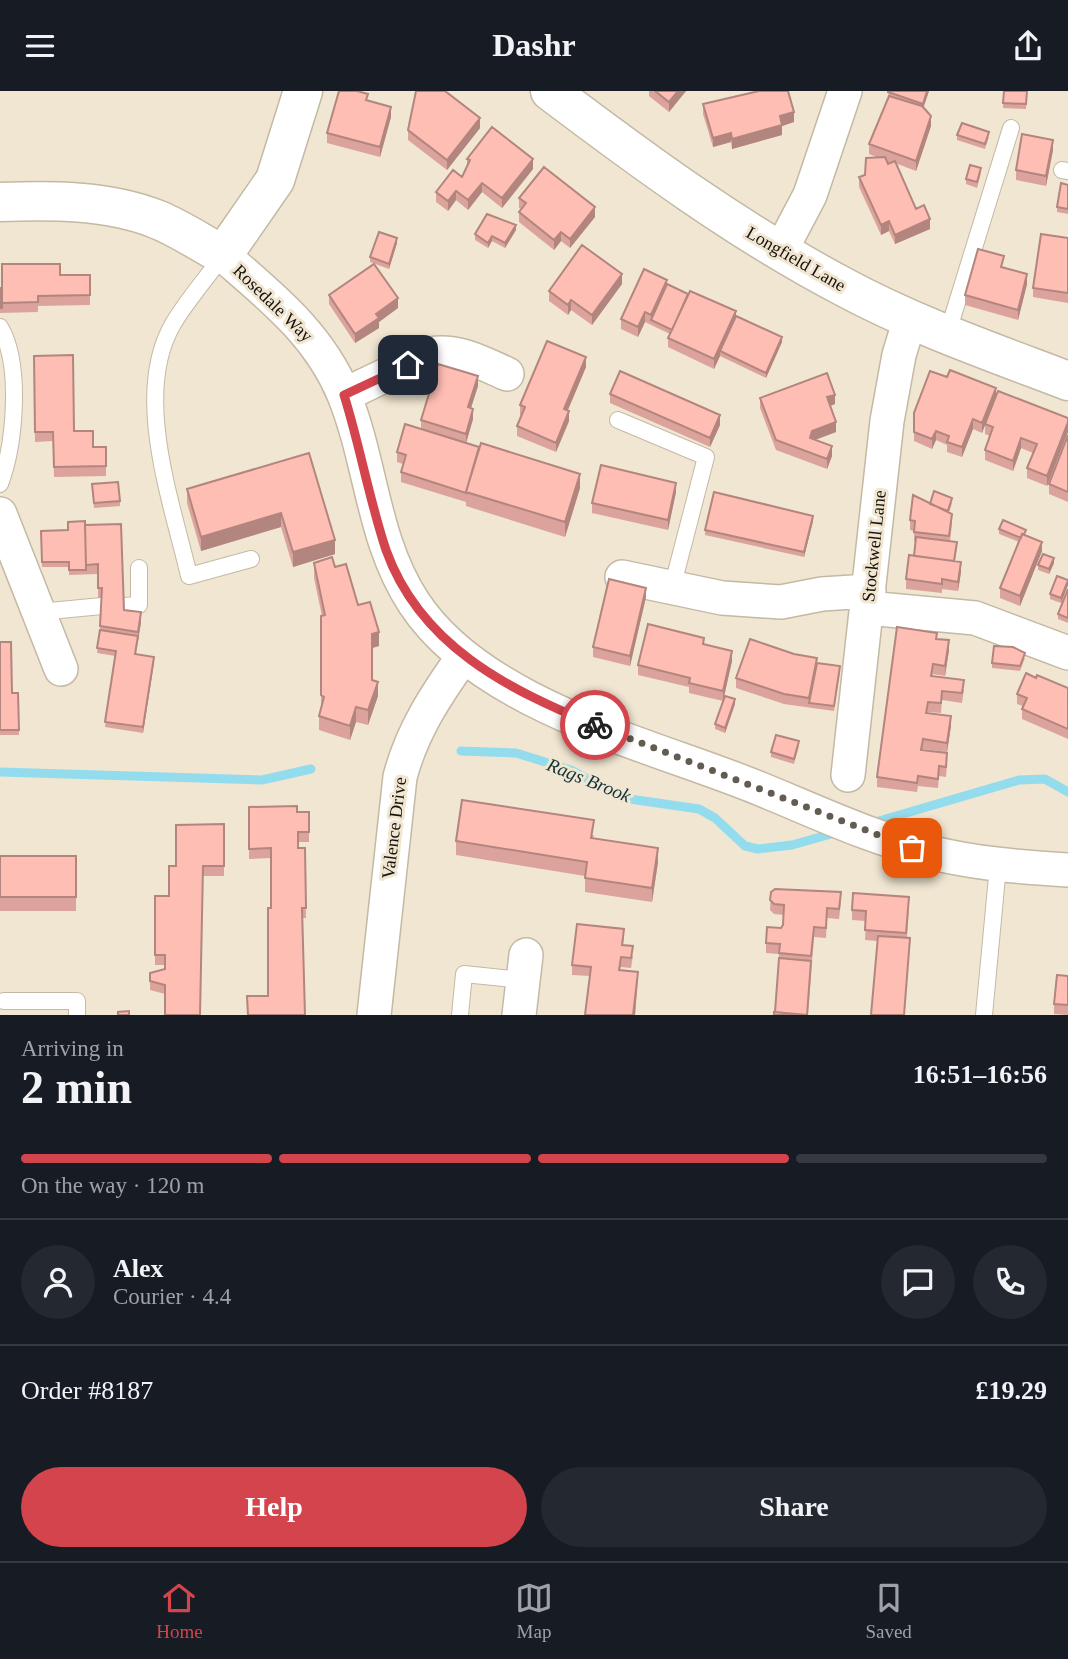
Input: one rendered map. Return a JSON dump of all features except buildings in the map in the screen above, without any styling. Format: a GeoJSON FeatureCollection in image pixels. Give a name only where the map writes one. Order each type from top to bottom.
{"type":"FeatureCollection","features":[{"type":"Feature","properties":{"kind":"street"},"geometry":{"type":"LineString","coordinates":[[223,255],[275,180],[303,91]]}},
{"type":"Feature","properties":{"kind":"street","name":"Longfield Lane"},"geometry":{"type":"LineString","coordinates":[[550,91],[701,203],[779,252],[910,319],[1068,381]]}},
{"type":"Feature","properties":{"kind":"street"},"geometry":{"type":"LineString","coordinates":[[779,252],[810,195],[845,91]]}},
{"type":"Feature","properties":{"kind":"street","name":"Rosedale Way"},"geometry":{"type":"LineString","coordinates":[[0,202],[71,202],[126,210],[155,218],[223,255],[311,337],[344,395],[378,525],[397,575],[435,631],[463,657],[530,698],[889,841],[998,866],[1068,870]]}},
{"type":"Feature","properties":{"kind":"street","name":"Stockwell Lane"},"geometry":{"type":"LineString","coordinates":[[848,775],[891,396],[910,319]]}},
{"type":"Feature","properties":{"kind":"street"},"geometry":{"type":"LineString","coordinates":[[344,395],[430,354],[442,352],[469,357],[507,374]]}},
{"type":"Feature","properties":{"kind":"street"},"geometry":{"type":"LineString","coordinates":[[0,514],[61,669]]}},
{"type":"Feature","properties":{"kind":"street"},"geometry":{"type":"LineString","coordinates":[[622,577],[722,598],[781,602],[822,594],[975,618],[1068,653]]}},
{"type":"Feature","properties":{"kind":"street","name":"Valence Drive"},"geometry":{"type":"LineString","coordinates":[[374,1015],[400,777],[405,755],[424,715],[463,657]]}},
{"type":"Feature","properties":{"kind":"street"},"geometry":{"type":"LineString","coordinates":[[519,1015],[524,967]]}},
{"type":"Feature","properties":{"kind":"lane"},"geometry":{"type":"LineString","coordinates":[[947,335],[1011,128]]}},
{"type":"Feature","properties":{"kind":"lane"},"geometry":{"type":"LineString","coordinates":[[223,255],[172,326],[156,370],[155,412],[163,462],[189,576],[251,559]]}},
{"type":"Feature","properties":{"kind":"lane"},"geometry":{"type":"LineString","coordinates":[[0,327],[9,343],[14,432],[0,484]]}},
{"type":"Feature","properties":{"kind":"lane"},"geometry":{"type":"LineString","coordinates":[[618,420],[706,457],[672,588]]}},
{"type":"Feature","properties":{"kind":"lane"},"geometry":{"type":"LineString","coordinates":[[123,606],[139,605],[139,568]]}},
{"type":"Feature","properties":{"kind":"lane"},"geometry":{"type":"LineString","coordinates":[[39,612],[102,606]]}},
{"type":"Feature","properties":{"kind":"lane"},"geometry":{"type":"LineString","coordinates":[[984,1015],[998,866]]}},
{"type":"Feature","properties":{"kind":"lane"},"geometry":{"type":"LineString","coordinates":[[460,1015],[464,974],[524,967]]}},
{"type":"Feature","properties":{"kind":"lane"},"geometry":{"type":"LineString","coordinates":[[4,1001],[76,1001],[77,1015]]}},
{"type":"Feature","properties":{"kind":"waterway","name":"Rags Brook"},"geometry":{"type":"LineString","coordinates":[[461,751],[516,753],[571,770],[623,798],[699,809],[715,818],[745,846],[758,849],[792,845],[838,832]]}},
{"type":"Feature","properties":{"kind":"waterway","name":"Rags Brook"},"geometry":{"type":"LineString","coordinates":[[0,772],[262,780],[311,769]]}},
{"type":"Feature","properties":{"kind":"waterway","name":"Rags Brook"},"geometry":{"type":"LineString","coordinates":[[872,823],[1019,780],[1045,779],[1068,792]]}},
{"type":"Feature","properties":{"kind":"way so far"},"geometry":{"type":"LineString","coordinates":[[595,725],[912,848]]}},
{"type":"Feature","properties":{"kind":"route"},"geometry":{"type":"LineString","coordinates":[[408,365],[344,395],[378,525],[397,575],[435,631],[463,657],[530,698],[595,725]]}}]}
